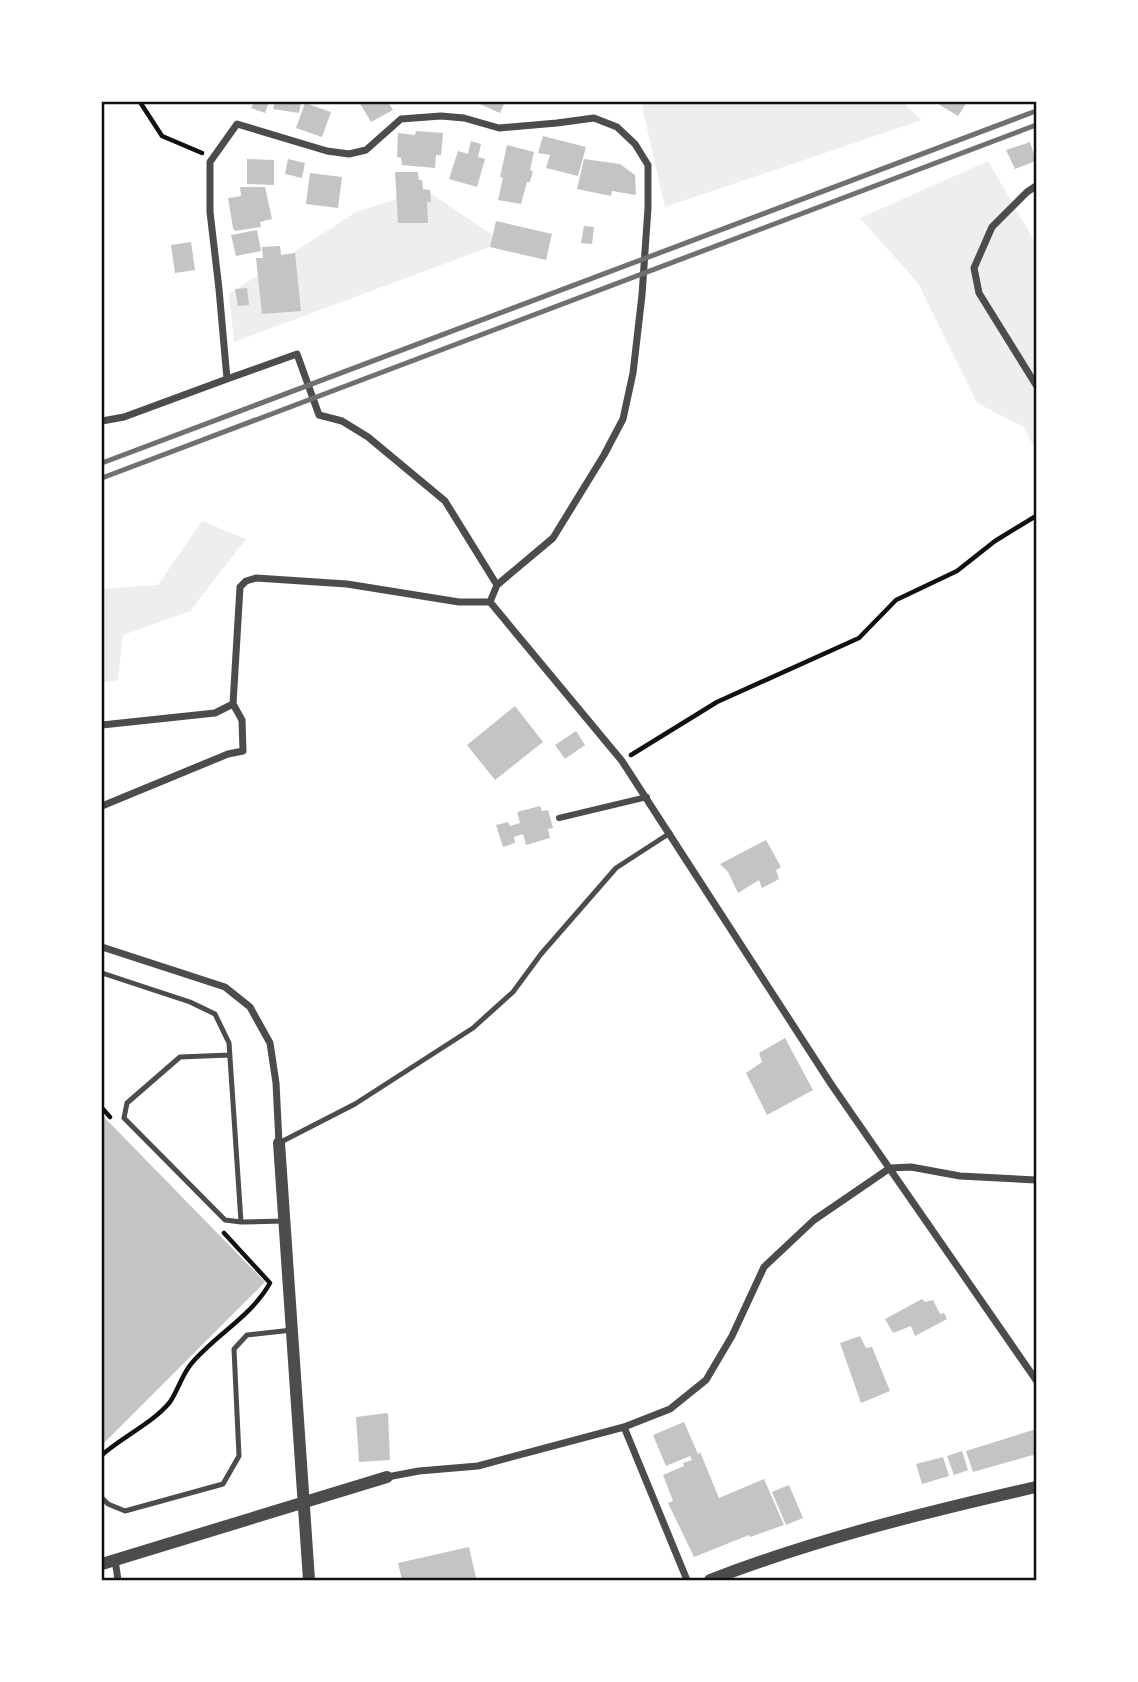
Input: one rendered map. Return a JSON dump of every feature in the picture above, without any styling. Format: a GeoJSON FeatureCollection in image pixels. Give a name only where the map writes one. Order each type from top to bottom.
{"type":"FeatureCollection","features":[{"type":"Feature","properties":{"kind":"street"},"geometry":{"type":"LineString","coordinates":[[227,379],[210,212],[210,162],[237,124],[327,151],[349,153],[366,149],[401,119],[425,115],[464,118],[499,128],[557,124],[594,117],[617,127],[635,144],[648,165],[642,295],[633,373],[622,418],[553,538],[497,586],[490,602]]}},
{"type":"Feature","properties":{"kind":"street"},"geometry":{"type":"LineString","coordinates":[[1037,186],[1027,192],[992,227],[974,268],[979,293],[1037,385]]}},
{"type":"Feature","properties":{"kind":"street"},"geometry":{"type":"LineString","coordinates":[[102,421],[124,417],[297,354],[319,415],[342,421],[368,437],[445,501],[497,586]]}},
{"type":"Feature","properties":{"kind":"street"},"geometry":{"type":"LineString","coordinates":[[102,806],[228,754],[243,751],[242,720],[233,704],[240,587],[246,581],[256,578],[347,584],[459,602],[490,602]]}},
{"type":"Feature","properties":{"kind":"street"},"geometry":{"type":"LineString","coordinates":[[490,602],[621,761],[647,797],[748,960],[1037,1380]]}},
{"type":"Feature","properties":{"kind":"street"},"geometry":{"type":"LineString","coordinates":[[102,725],[215,713],[233,704]]}},
{"type":"Feature","properties":{"kind":"street"},"geometry":{"type":"LineString","coordinates":[[559,818],[647,797]]}},
{"type":"Feature","properties":{"kind":"street"},"geometry":{"type":"LineString","coordinates":[[102,947],[225,987],[250,1007],[270,1043],[276,1083],[309,1580]]}},
{"type":"Feature","properties":{"kind":"street"},"geometry":{"type":"LineString","coordinates":[[102,1564],[387,1477],[419,1471],[478,1466],[624,1427],[670,1409],[706,1380],[732,1336],[765,1267],[814,1220],[890,1168],[911,1167],[960,1176],[1037,1181]]}},
{"type":"Feature","properties":{"kind":"street"},"geometry":{"type":"LineString","coordinates":[[624,1427],[687,1580]]}},
{"type":"Feature","properties":{"kind":"street"},"geometry":{"type":"LineString","coordinates":[[710,1580],[760,1561],[876,1525],[1037,1487]]}},
{"type":"Feature","properties":{"kind":"street"},"geometry":{"type":"LineString","coordinates":[[115,1560],[118,1580]]}},
{"type":"Feature","properties":{"kind":"lane"},"geometry":{"type":"LineString","coordinates":[[279,1143],[355,1104],[473,1028],[513,992],[541,954],[616,868],[670,834]]}},
{"type":"Feature","properties":{"kind":"lane"},"geometry":{"type":"LineString","coordinates":[[102,973],[190,1002],[215,1014],[229,1043],[241,1222]]}},
{"type":"Feature","properties":{"kind":"lane"},"geometry":{"type":"LineString","coordinates":[[230,1055],[180,1057],[127,1103],[124,1118],[225,1220],[285,1221]]}},
{"type":"Feature","properties":{"kind":"lane"},"geometry":{"type":"LineString","coordinates":[[102,1498],[108,1504],[125,1511],[223,1483],[239,1456],[234,1349],[247,1335],[292,1330]]}},
{"type":"Feature","properties":{"kind":"path"},"geometry":{"type":"LineString","coordinates":[[140,102],[162,136],[212,158]]}},
{"type":"Feature","properties":{"kind":"path"},"geometry":{"type":"LineString","coordinates":[[621,761],[717,702],[859,638],[896,600],[957,571],[995,541],[1037,516]]}},
{"type":"Feature","properties":{"kind":"path"},"geometry":{"type":"LineString","coordinates":[[102,1455],[170,1402],[191,1364],[263,1295],[270,1283],[247,1256]]}},
{"type":"Feature","properties":{"kind":"shaded area"},"geometry":{"type":"Polygon","coordinates":[[[641,102],[902,102],[922,120],[665,207],[641,102]]]}},
{"type":"Feature","properties":{"kind":"shaded area"},"geometry":{"type":"Polygon","coordinates":[[[988,161],[1036,244],[1036,451],[1024,427],[977,403],[918,283],[860,218],[988,161]]]}},
{"type":"Feature","properties":{"kind":"shaded area"},"geometry":{"type":"Polygon","coordinates":[[[426,190],[503,242],[234,342],[229,294],[356,212],[426,190]]]}},
{"type":"Feature","properties":{"kind":"shaded area"},"geometry":{"type":"Polygon","coordinates":[[[202,521],[246,539],[190,611],[123,635],[118,680],[102,683],[102,589],[158,585],[202,521]]]}},
{"type":"Feature","properties":{"kind":"building"},"geometry":{"type":"Polygon","coordinates":[[[254,102],[269,102],[265,113],[251,108],[254,102]]]}},
{"type":"Feature","properties":{"kind":"building"},"geometry":{"type":"Polygon","coordinates":[[[275,102],[301,102],[299,113],[273,109],[275,102]]]}},
{"type":"Feature","properties":{"kind":"building"},"geometry":{"type":"Polygon","coordinates":[[[359,102],[388,102],[393,110],[371,122],[359,102]]]}},
{"type":"Feature","properties":{"kind":"building"},"geometry":{"type":"Polygon","coordinates":[[[475,102],[505,102],[500,113],[475,102]]]}},
{"type":"Feature","properties":{"kind":"building"},"geometry":{"type":"Polygon","coordinates":[[[935,102],[967,102],[958,116],[935,102]]]}},
{"type":"Feature","properties":{"kind":"building"},"geometry":{"type":"Polygon","coordinates":[[[305,103],[331,112],[322,137],[296,128],[305,103]]]}},
{"type":"Feature","properties":{"kind":"building"},"geometry":{"type":"Polygon","coordinates":[[[416,131],[443,133],[441,155],[436,155],[435,168],[402,165],[401,158],[397,157],[398,133],[415,135],[416,131]]]}},
{"type":"Feature","properties":{"kind":"building"},"geometry":{"type":"Polygon","coordinates":[[[543,136],[586,147],[578,176],[546,168],[550,155],[538,153],[543,136]]]}},
{"type":"Feature","properties":{"kind":"building"},"geometry":{"type":"Polygon","coordinates":[[[471,141],[481,144],[478,157],[485,159],[477,187],[449,179],[458,151],[468,154],[471,141]]]}},
{"type":"Feature","properties":{"kind":"building"},"geometry":{"type":"Polygon","coordinates":[[[1030,142],[1036,161],[1015,169],[1006,150],[1030,142]]]}},
{"type":"Feature","properties":{"kind":"building"},"geometry":{"type":"Polygon","coordinates":[[[507,145],[534,152],[530,170],[533,171],[521,204],[498,200],[507,145]]]}},
{"type":"Feature","properties":{"kind":"building"},"geometry":{"type":"Polygon","coordinates":[[[247,159],[274,160],[274,185],[247,184],[247,159]]]}},
{"type":"Feature","properties":{"kind":"building"},"geometry":{"type":"Polygon","coordinates":[[[288,159],[305,163],[302,178],[285,174],[288,159]]]}},
{"type":"Feature","properties":{"kind":"building"},"geometry":{"type":"Polygon","coordinates":[[[584,159],[620,164],[635,175],[636,195],[612,191],[611,196],[577,189],[584,159]]]}},
{"type":"Feature","properties":{"kind":"building"},"geometry":{"type":"Polygon","coordinates":[[[395,172],[418,172],[423,189],[430,190],[431,202],[427,202],[428,223],[398,223],[395,172]]]}},
{"type":"Feature","properties":{"kind":"building"},"geometry":{"type":"Polygon","coordinates":[[[310,173],[342,177],[338,208],[306,204],[310,173]]]}},
{"type":"Feature","properties":{"kind":"building"},"geometry":{"type":"Polygon","coordinates":[[[240,187],[265,187],[272,219],[260,222],[261,227],[235,231],[228,198],[241,196],[240,187]]]}},
{"type":"Feature","properties":{"kind":"building"},"geometry":{"type":"Polygon","coordinates":[[[496,221],[552,234],[546,260],[490,247],[496,221]]]}},
{"type":"Feature","properties":{"kind":"building"},"geometry":{"type":"Polygon","coordinates":[[[584,226],[594,227],[592,244],[581,243],[584,226]]]}},
{"type":"Feature","properties":{"kind":"building"},"geometry":{"type":"Polygon","coordinates":[[[257,230],[261,251],[236,256],[231,235],[257,230]]]}},
{"type":"Feature","properties":{"kind":"building"},"geometry":{"type":"Polygon","coordinates":[[[191,242],[195,270],[175,273],[171,245],[191,242]]]}},
{"type":"Feature","properties":{"kind":"building"},"geometry":{"type":"Polygon","coordinates":[[[280,246],[281,255],[295,253],[301,311],[262,314],[256,258],[263,258],[262,247],[280,246]]]}},
{"type":"Feature","properties":{"kind":"building"},"geometry":{"type":"Polygon","coordinates":[[[247,288],[249,305],[238,306],[235,289],[247,288]]]}},
{"type":"Feature","properties":{"kind":"building"},"geometry":{"type":"Polygon","coordinates":[[[515,706],[543,742],[495,780],[467,745],[515,706]]]}},
{"type":"Feature","properties":{"kind":"building"},"geometry":{"type":"Polygon","coordinates":[[[576,731],[585,745],[565,759],[555,745],[576,731]]]}},
{"type":"Feature","properties":{"kind":"building"},"geometry":{"type":"Polygon","coordinates":[[[540,806],[542,811],[548,810],[553,828],[548,829],[550,838],[526,845],[523,834],[514,837],[515,843],[503,847],[496,825],[508,822],[510,826],[520,823],[517,812],[540,806]]]}},
{"type":"Feature","properties":{"kind":"building"},"geometry":{"type":"Polygon","coordinates":[[[766,840],[781,867],[776,870],[779,879],[762,888],[759,880],[738,893],[728,872],[720,864],[766,840]]]}},
{"type":"Feature","properties":{"kind":"building"},"geometry":{"type":"Polygon","coordinates":[[[785,1038],[813,1090],[767,1115],[746,1073],[762,1062],[759,1053],[785,1038]]]}},
{"type":"Feature","properties":{"kind":"building"},"geometry":{"type":"Polygon","coordinates":[[[102,1115],[265,1282],[102,1445],[102,1115]]]}},
{"type":"Feature","properties":{"kind":"building"},"geometry":{"type":"Polygon","coordinates":[[[922,1299],[925,1302],[933,1300],[940,1314],[944,1313],[947,1319],[915,1336],[911,1326],[893,1333],[885,1319],[922,1299]]]}},
{"type":"Feature","properties":{"kind":"building"},"geometry":{"type":"Polygon","coordinates":[[[860,1336],[866,1348],[872,1347],[890,1391],[861,1403],[840,1343],[860,1336]]]}},
{"type":"Feature","properties":{"kind":"building"},"geometry":{"type":"Polygon","coordinates":[[[388,1413],[390,1460],[359,1462],[356,1417],[388,1413]]]}},
{"type":"Feature","properties":{"kind":"building"},"geometry":{"type":"Polygon","coordinates":[[[684,1422],[719,1498],[764,1479],[784,1525],[750,1537],[749,1535],[694,1557],[668,1503],[673,1501],[663,1475],[692,1460],[690,1456],[666,1466],[653,1435],[684,1422]]]}},
{"type":"Feature","properties":{"kind":"building"},"geometry":{"type":"Polygon","coordinates":[[[1036,1429],[1036,1457],[1033,1455],[973,1472],[966,1451],[1036,1429]]]}},
{"type":"Feature","properties":{"kind":"building"},"geometry":{"type":"Polygon","coordinates":[[[962,1451],[968,1470],[954,1475],[947,1456],[962,1451]]]}},
{"type":"Feature","properties":{"kind":"building"},"geometry":{"type":"Polygon","coordinates":[[[943,1457],[949,1476],[922,1484],[916,1464],[943,1457]]]}},
{"type":"Feature","properties":{"kind":"building"},"geometry":{"type":"Polygon","coordinates":[[[789,1485],[803,1518],[786,1525],[772,1492],[789,1485]]]}},
{"type":"Feature","properties":{"kind":"building"},"geometry":{"type":"Polygon","coordinates":[[[469,1547],[476,1578],[402,1580],[398,1563],[469,1547]]]}},
{"type":"Feature","properties":{"kind":"railway"},"geometry":{"type":"LineString","coordinates":[[102,463],[1036,111]]}},
{"type":"Feature","properties":{"kind":"railway"},"geometry":{"type":"LineString","coordinates":[[102,478],[1036,125]]}}]}
